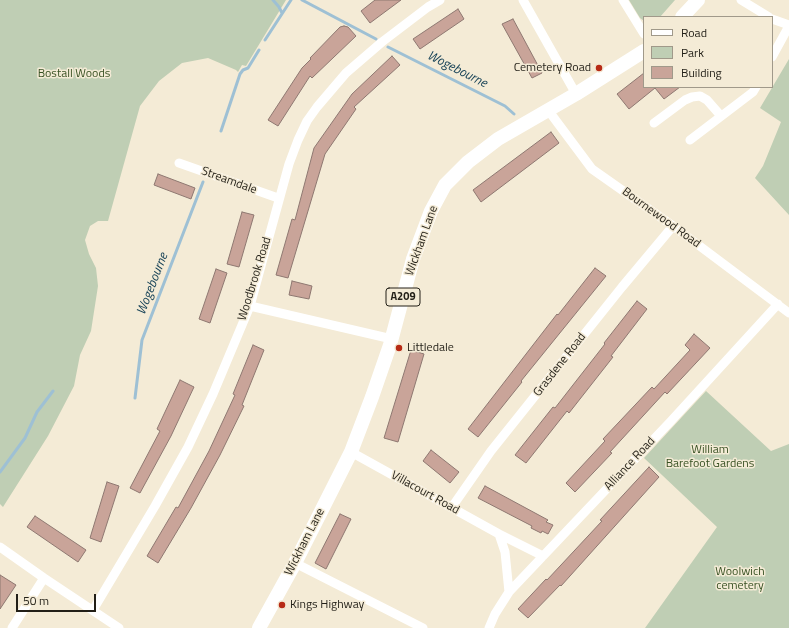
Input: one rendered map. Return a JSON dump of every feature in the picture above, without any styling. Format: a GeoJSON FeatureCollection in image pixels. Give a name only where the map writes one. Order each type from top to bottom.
{"type":"FeatureCollection","features":[{"type":"Feature","properties":{"kind":"main road"},"geometry":{"type":"LineString","coordinates":[[683,16],[698,0]]}},
{"type":"Feature","properties":{"kind":"main road","name":"Wickham Lane"},"geometry":{"type":"LineString","coordinates":[[259,628],[295,563],[351,452],[392,339],[414,259],[431,211],[445,185],[468,162],[498,139],[576,94],[643,51]]}},
{"type":"Feature","properties":{"kind":"street","name":"Woodbrook Road"},"geometry":{"type":"LineString","coordinates":[[93,610],[188,447],[212,394],[250,306],[278,198],[298,140],[307,122],[317,107],[356,64],[382,42],[428,7],[440,0]]}},
{"type":"Feature","properties":{"kind":"street"},"geometry":{"type":"LineString","coordinates":[[523,0],[576,94]]}},
{"type":"Feature","properties":{"kind":"street"},"geometry":{"type":"LineString","coordinates":[[623,0],[643,32]]}},
{"type":"Feature","properties":{"kind":"street"},"geometry":{"type":"LineString","coordinates":[[741,0],[767,16]]}},
{"type":"Feature","properties":{"kind":"street"},"geometry":{"type":"LineString","coordinates":[[773,19],[789,25],[773,55]]}},
{"type":"Feature","properties":{"kind":"street"},"geometry":{"type":"LineString","coordinates":[[690,140],[721,116],[746,91],[753,92],[755,88]]}},
{"type":"Feature","properties":{"kind":"street"},"geometry":{"type":"LineString","coordinates":[[654,123],[685,100],[700,96],[707,100],[721,116]]}},
{"type":"Feature","properties":{"kind":"street","name":"Bournewood Road"},"geometry":{"type":"LineString","coordinates":[[548,110],[592,169],[673,226],[789,313]]}},
{"type":"Feature","properties":{"kind":"street","name":"Streamdale"},"geometry":{"type":"LineString","coordinates":[[180,163],[278,198]]}},
{"type":"Feature","properties":{"kind":"street","name":"Grasdene Road"},"geometry":{"type":"LineString","coordinates":[[452,507],[491,452],[622,286],[673,226]]}},
{"type":"Feature","properties":{"kind":"street","name":"Alliance Road"},"geometry":{"type":"LineString","coordinates":[[489,628],[495,614],[509,592],[778,304]]}},
{"type":"Feature","properties":{"kind":"street"},"geometry":{"type":"LineString","coordinates":[[250,306],[392,339]]}},
{"type":"Feature","properties":{"kind":"street","name":"Villacourt Road"},"geometry":{"type":"LineString","coordinates":[[351,452],[543,556]]}},
{"type":"Feature","properties":{"kind":"street"},"geometry":{"type":"LineString","coordinates":[[500,534],[505,552],[509,592]]}},
{"type":"Feature","properties":{"kind":"street"},"geometry":{"type":"LineString","coordinates":[[0,547],[119,628]]}},
{"type":"Feature","properties":{"kind":"street"},"geometry":{"type":"LineString","coordinates":[[295,563],[423,628]]}},
{"type":"Feature","properties":{"kind":"street"},"geometry":{"type":"LineString","coordinates":[[12,628],[44,578]]}},
{"type":"Feature","properties":{"kind":"green space","name":"Bostall Woods"},"geometry":{"type":"Polygon","coordinates":[[[0,0],[286,0],[246,66],[242,65],[238,72],[208,58],[182,63],[159,81],[140,106],[108,221],[98,221],[90,226],[85,240],[89,254],[96,268],[98,286],[91,331],[80,355],[74,386],[48,436],[3,507],[0,504],[0,0]]]}},
{"type":"Feature","properties":{"kind":"green space"},"geometry":{"type":"Polygon","coordinates":[[[629,0],[675,0],[661,16],[643,16],[643,20],[629,0]]]}},
{"type":"Feature","properties":{"kind":"green space"},"geometry":{"type":"Polygon","coordinates":[[[789,59],[789,215],[755,178],[763,166],[781,122],[760,108],[789,59]]]}},
{"type":"Feature","properties":{"kind":"green space","name":"Woolwich cemetery"},"geometry":{"type":"Polygon","coordinates":[[[706,391],[771,451],[789,444],[789,628],[645,628],[717,527],[644,458],[706,391]]]}},
{"type":"Feature","properties":{"kind":"building"},"geometry":{"type":"Polygon","coordinates":[[[375,0],[401,0],[370,23],[361,11],[375,0]]]}},
{"type":"Feature","properties":{"kind":"building"},"geometry":{"type":"Polygon","coordinates":[[[458,9],[464,19],[420,49],[413,39],[458,9]]]}},
{"type":"Feature","properties":{"kind":"building"},"geometry":{"type":"Polygon","coordinates":[[[513,19],[542,73],[532,78],[502,24],[513,19]]]}},
{"type":"Feature","properties":{"kind":"building"},"geometry":{"type":"Polygon","coordinates":[[[340,27],[348,27],[356,36],[312,78],[310,76],[278,126],[268,120],[302,68],[311,59],[310,58],[340,27]]]}},
{"type":"Feature","properties":{"kind":"building"},"geometry":{"type":"Polygon","coordinates":[[[392,56],[400,65],[354,107],[356,109],[325,154],[288,278],[276,275],[292,219],[295,220],[314,148],[352,94],[392,56]]]}},
{"type":"Feature","properties":{"kind":"building"},"geometry":{"type":"Polygon","coordinates":[[[643,74],[643,88],[655,88],[629,109],[617,94],[643,74]]]}},
{"type":"Feature","properties":{"kind":"building"},"geometry":{"type":"Polygon","coordinates":[[[655,88],[679,88],[664,99],[655,88]]]}},
{"type":"Feature","properties":{"kind":"building"},"geometry":{"type":"Polygon","coordinates":[[[551,132],[559,143],[481,202],[473,190],[551,132]]]}},
{"type":"Feature","properties":{"kind":"building"},"geometry":{"type":"Polygon","coordinates":[[[158,174],[195,188],[191,199],[154,185],[158,174]]]}},
{"type":"Feature","properties":{"kind":"building"},"geometry":{"type":"Polygon","coordinates":[[[242,212],[254,215],[239,267],[227,264],[242,212]]]}},
{"type":"Feature","properties":{"kind":"building"},"geometry":{"type":"Polygon","coordinates":[[[595,268],[606,276],[478,437],[468,429],[557,314],[558,315],[595,268]]]}},
{"type":"Feature","properties":{"kind":"building"},"geometry":{"type":"Polygon","coordinates":[[[216,269],[227,273],[210,323],[199,319],[216,269]]]}},
{"type":"Feature","properties":{"kind":"building"},"geometry":{"type":"Polygon","coordinates":[[[292,281],[312,286],[309,299],[289,295],[292,281]]]}},
{"type":"Feature","properties":{"kind":"building"},"geometry":{"type":"Polygon","coordinates":[[[637,301],[647,309],[611,356],[613,357],[569,413],[567,411],[526,463],[515,455],[553,407],[555,408],[637,301]]]}},
{"type":"Feature","properties":{"kind":"building"},"geometry":{"type":"Polygon","coordinates":[[[694,334],[710,348],[667,394],[665,392],[610,452],[612,453],[575,492],[566,483],[605,441],[603,439],[652,387],[654,389],[690,350],[685,345],[694,334]]]}},
{"type":"Feature","properties":{"kind":"building"},"geometry":{"type":"Polygon","coordinates":[[[253,345],[264,350],[242,405],[244,406],[220,455],[191,508],[158,563],[147,556],[176,507],[178,508],[209,451],[235,395],[233,394],[253,345]]]}},
{"type":"Feature","properties":{"kind":"building"},"geometry":{"type":"Polygon","coordinates":[[[411,350],[424,354],[398,442],[384,438],[411,350]]]}},
{"type":"Feature","properties":{"kind":"building"},"geometry":{"type":"Polygon","coordinates":[[[180,380],[194,387],[171,436],[140,493],[130,488],[160,431],[157,429],[180,380]]]}},
{"type":"Feature","properties":{"kind":"building"},"geometry":{"type":"Polygon","coordinates":[[[431,450],[459,472],[450,483],[423,461],[431,450]]]}},
{"type":"Feature","properties":{"kind":"building"},"geometry":{"type":"Polygon","coordinates":[[[649,467],[659,477],[561,586],[560,585],[528,618],[518,609],[602,521],[600,520],[649,467]]]}},
{"type":"Feature","properties":{"kind":"building"},"geometry":{"type":"Polygon","coordinates":[[[107,482],[119,486],[101,542],[90,538],[107,482]]]}},
{"type":"Feature","properties":{"kind":"building"},"geometry":{"type":"Polygon","coordinates":[[[485,486],[548,520],[546,522],[553,525],[548,534],[542,531],[541,533],[531,528],[532,526],[478,498],[485,486]]]}},
{"type":"Feature","properties":{"kind":"building"},"geometry":{"type":"Polygon","coordinates":[[[340,514],[351,519],[326,569],[315,563],[340,514]]]}},
{"type":"Feature","properties":{"kind":"building"},"geometry":{"type":"Polygon","coordinates":[[[35,516],[86,550],[78,562],[27,527],[35,516]]]}},
{"type":"Feature","properties":{"kind":"building"},"geometry":{"type":"Polygon","coordinates":[[[0,575],[16,585],[0,609],[0,575]]]}},
{"type":"Feature","properties":{"kind":"waterway"},"geometry":{"type":"LineString","coordinates":[[273,0],[282,13]]}},
{"type":"Feature","properties":{"kind":"waterway","name":"Wogebourne"},"geometry":{"type":"LineString","coordinates":[[265,40],[291,0]]}},
{"type":"Feature","properties":{"kind":"waterway","name":"Wogebourne"},"geometry":{"type":"LineString","coordinates":[[302,0],[376,39]]}},
{"type":"Feature","properties":{"kind":"waterway","name":"Wogebourne"},"geometry":{"type":"LineString","coordinates":[[388,47],[505,106],[514,114]]}},
{"type":"Feature","properties":{"kind":"waterway","name":"Wogebourne"},"geometry":{"type":"LineString","coordinates":[[221,131],[240,74],[243,70],[248,68],[259,50]]}},
{"type":"Feature","properties":{"kind":"waterway","name":"Wogebourne"},"geometry":{"type":"LineString","coordinates":[[135,398],[142,340],[203,182]]}},
{"type":"Feature","properties":{"kind":"waterway"},"geometry":{"type":"LineString","coordinates":[[0,472],[25,438],[37,412],[53,391]]}},
{"type":"Feature","properties":{"kind":"place","name":"Cemetery Road"},"geometry":{"type":"Point","coordinates":[599,68]}},
{"type":"Feature","properties":{"kind":"place","name":"Littledale"},"geometry":{"type":"Point","coordinates":[399,348]}},
{"type":"Feature","properties":{"kind":"place","name":"Kings Highway"},"geometry":{"type":"Point","coordinates":[282,605]}},
{"type":"Feature","properties":{"kind":"park label","name":"William Barefoot Gardens"},"geometry":{"type":"Point","coordinates":[710,457]}}]}
